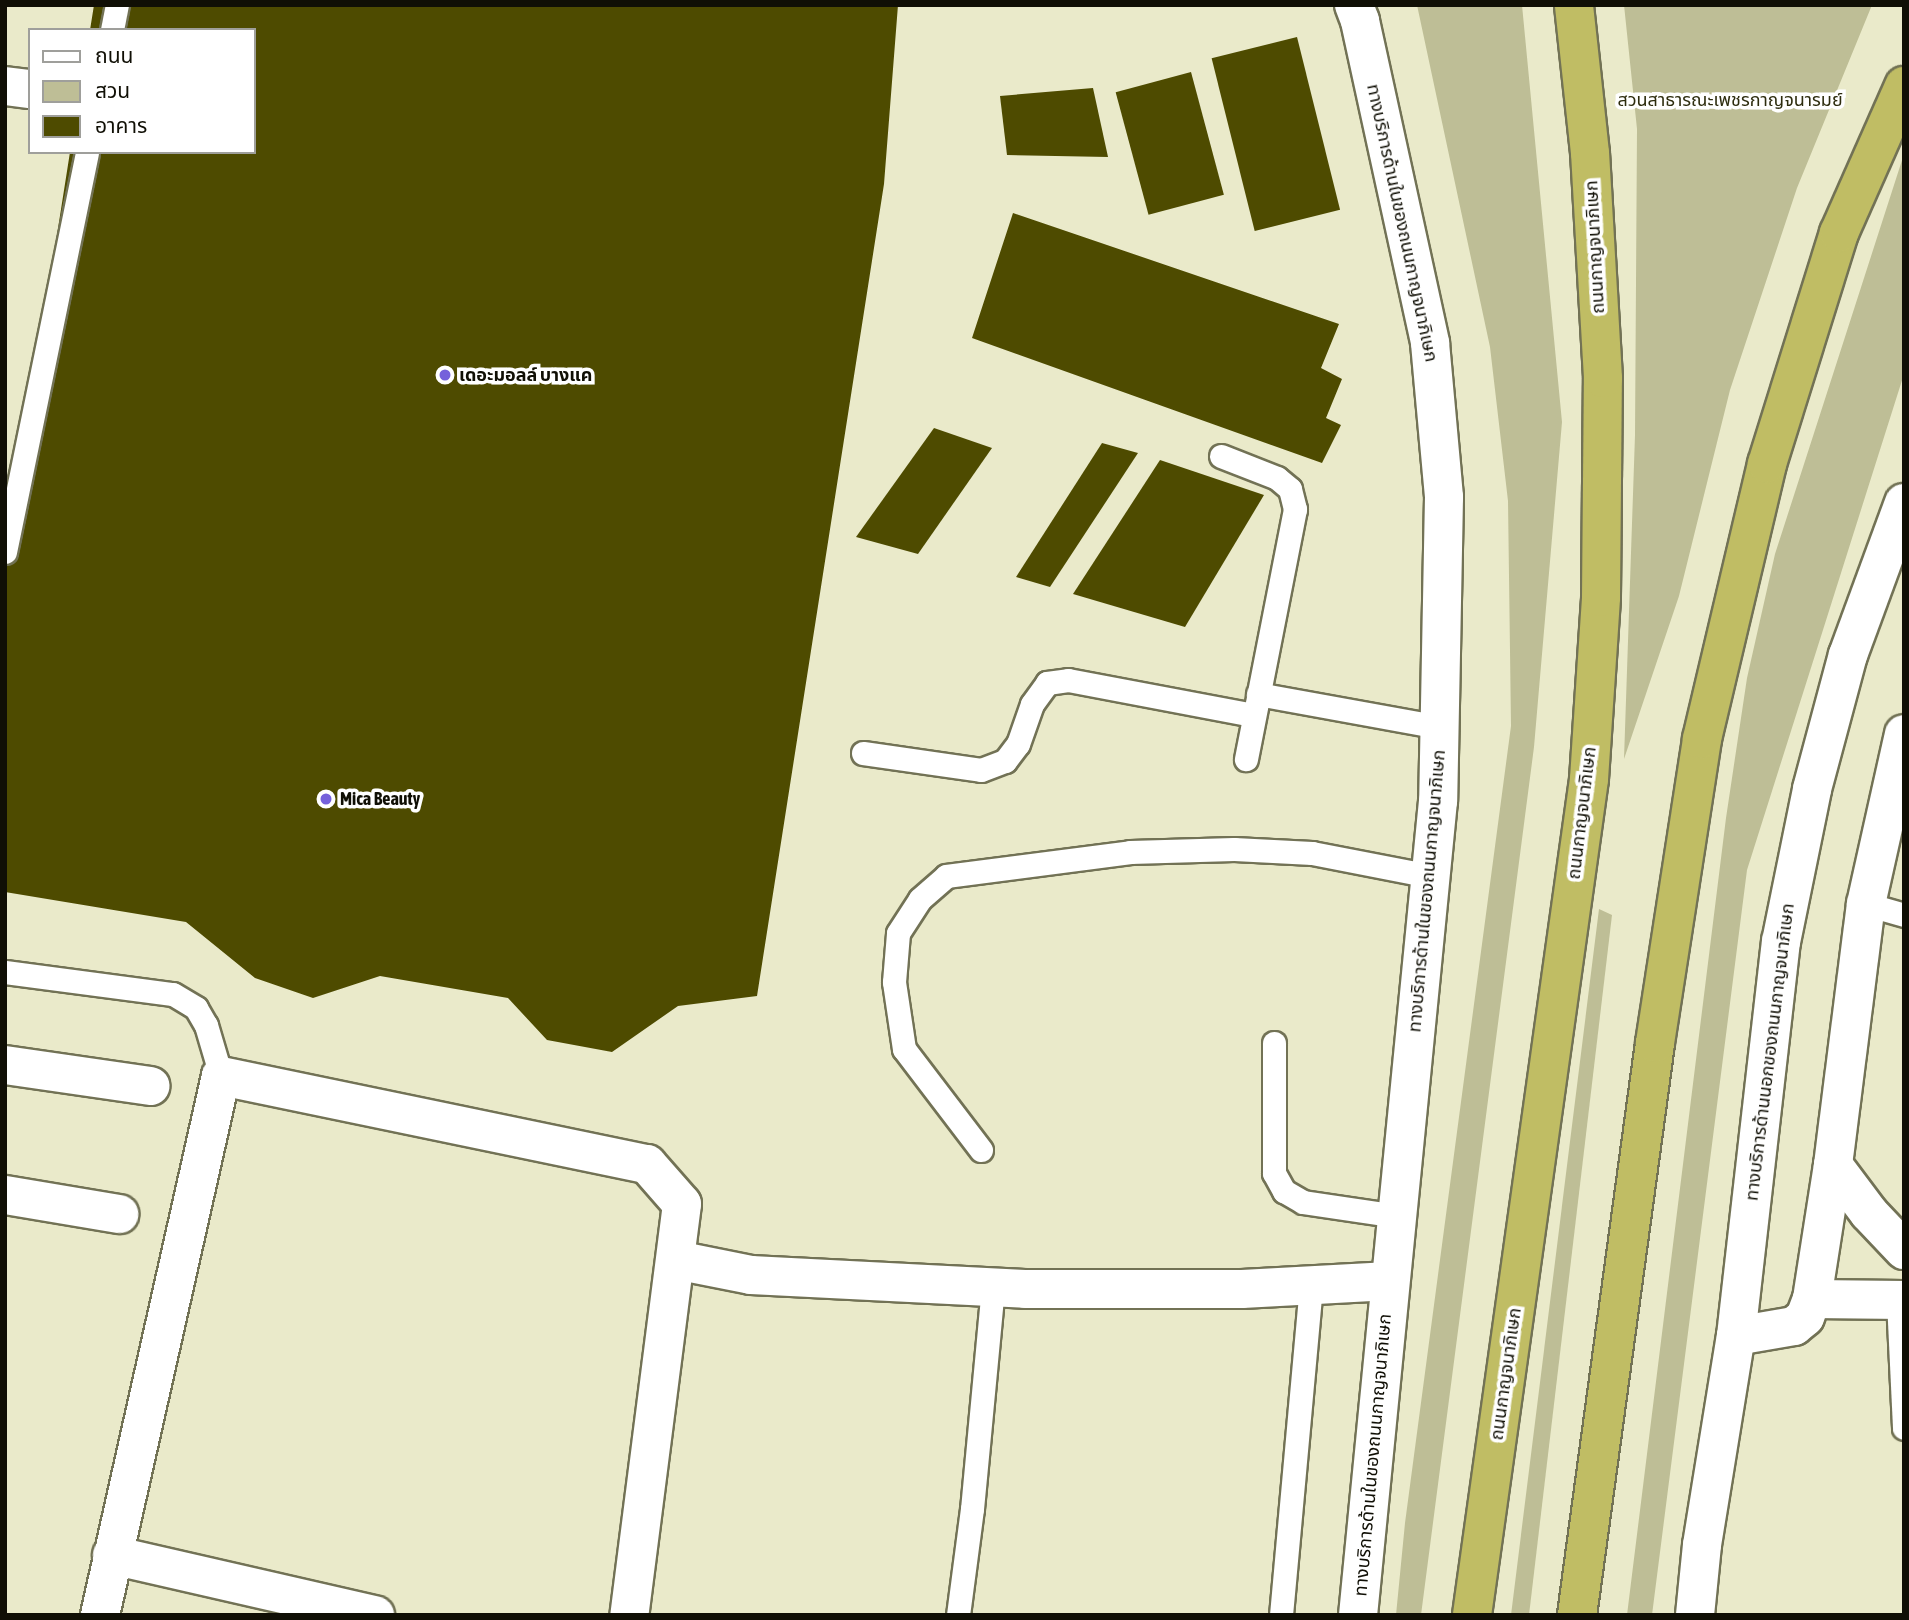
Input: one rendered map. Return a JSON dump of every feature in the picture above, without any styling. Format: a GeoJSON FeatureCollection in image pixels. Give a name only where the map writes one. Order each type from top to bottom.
{"type":"FeatureCollection","features":[{"type":"Feature","properties":{"kind":"highway","name":"ถนนกาญจนาภิเษก"},"geometry":{"type":"LineString","coordinates":[[1472,1615],[1589,779],[1601,597],[1603,378],[1590,153],[1574,5]]}},
{"type":"Feature","properties":{"kind":"highway"},"geometry":{"type":"LineString","coordinates":[[1577,1615],[1655,1043],[1702,739],[1767,464],[1839,233],[1904,86]]}},
{"type":"Feature","properties":{"kind":"street","name":"ทางบริการด้านในของถนนกาญจนาภิเษก"},"geometry":{"type":"LineString","coordinates":[[1358,10],[1430,342],[1444,497],[1438,801],[1358,1615]]}},
{"type":"Feature","properties":{"kind":"street"},"geometry":{"type":"LineString","coordinates":[[5,86],[28,89]]}},
{"type":"Feature","properties":{"kind":"street","name":"ทางบริการด้านนอกของถนนกาญจนาภิเษก"},"geometry":{"type":"LineString","coordinates":[[1695,1615],[1702,1545],[1736,1336],[1780,942],[1812,789],[1847,656],[1904,503]]}},
{"type":"Feature","properties":{"kind":"street"},"geometry":{"type":"LineString","coordinates":[[1736,1336],[1794,1326],[1805,1317],[1812,1299],[1833,1165],[1866,904],[1904,734]]}},
{"type":"Feature","properties":{"kind":"street"},"geometry":{"type":"LineString","coordinates":[[5,1065],[150,1086]]}},
{"type":"Feature","properties":{"kind":"street"},"geometry":{"type":"LineString","coordinates":[[100,1615],[221,1076],[647,1164],[682,1204],[694,1265],[629,1615]]}},
{"type":"Feature","properties":{"kind":"street"},"geometry":{"type":"LineString","coordinates":[[1833,1165],[1869,1213],[1904,1250]]}},
{"type":"Feature","properties":{"kind":"street"},"geometry":{"type":"LineString","coordinates":[[5,1195],[119,1214]]}},
{"type":"Feature","properties":{"kind":"street"},"geometry":{"type":"LineString","coordinates":[[694,1265],[751,1275],[993,1287],[1311,1286],[1390,1281]]}},
{"type":"Feature","properties":{"kind":"street"},"geometry":{"type":"LineString","coordinates":[[1812,1299],[1901,1300]]}},
{"type":"Feature","properties":{"kind":"street"},"geometry":{"type":"LineString","coordinates":[[112,1555],[375,1615]]}},
{"type":"Feature","properties":{"kind":"lane"},"geometry":{"type":"LineString","coordinates":[[111,28],[117,5]]}},
{"type":"Feature","properties":{"kind":"lane"},"geometry":{"type":"LineString","coordinates":[[5,552],[87,154]]}},
{"type":"Feature","properties":{"kind":"lane"},"geometry":{"type":"LineString","coordinates":[[1221,456],[1277,478],[1290,489],[1295,509],[1246,759]]}},
{"type":"Feature","properties":{"kind":"lane"},"geometry":{"type":"LineString","coordinates":[[863,753],[981,770],[1005,761],[1018,744],[1032,704],[1047,683],[1068,680],[1440,727]]}},
{"type":"Feature","properties":{"kind":"lane"},"geometry":{"type":"LineString","coordinates":[[981,1150],[904,1049],[894,982],[898,933],[920,899],[946,876],[1130,852],[1234,849],[1312,853],[1430,876]]}},
{"type":"Feature","properties":{"kind":"lane"},"geometry":{"type":"LineString","coordinates":[[1866,904],[1904,915]]}},
{"type":"Feature","properties":{"kind":"lane"},"geometry":{"type":"LineString","coordinates":[[5,972],[173,994],[196,1008],[201,1016],[221,1076]]}},
{"type":"Feature","properties":{"kind":"lane"},"geometry":{"type":"LineString","coordinates":[[1274,1043],[1274,1173],[1284,1191],[1303,1202],[1397,1216]]}},
{"type":"Feature","properties":{"kind":"lane"},"geometry":{"type":"LineString","coordinates":[[1282,1615],[1311,1286]]}},
{"type":"Feature","properties":{"kind":"lane"},"geometry":{"type":"LineString","coordinates":[[958,1615],[972,1509],[993,1287]]}},
{"type":"Feature","properties":{"kind":"lane"},"geometry":{"type":"LineString","coordinates":[[1901,1300],[1904,1428]]}},
{"type":"Feature","properties":{"kind":"green space"},"geometry":{"type":"Polygon","coordinates":[[[1417,5],[1522,5],[1562,422],[1534,747],[1421,1615],[1396,1615],[1405,1523],[1511,726],[1508,501],[1490,347],[1417,5]]]}},
{"type":"Feature","properties":{"kind":"green space","name":"สวนสาธารณะเพชรกาญจนารมย์"},"geometry":{"type":"Polygon","coordinates":[[[1624,5],[1872,5],[1797,188],[1730,390],[1679,596],[1624,759],[1635,435],[1637,129],[1624,5]]]}},
{"type":"Feature","properties":{"kind":"green space"},"geometry":{"type":"Polygon","coordinates":[[[1904,154],[1904,374],[1747,870],[1652,1615],[1627,1615],[1726,818],[1747,678],[1775,554],[1904,154]]]}},
{"type":"Feature","properties":{"kind":"green space"},"geometry":{"type":"Polygon","coordinates":[[[1599,909],[1612,915],[1529,1615],[1511,1615],[1599,909]]]}},
{"type":"Feature","properties":{"kind":"building","name":"เดอะมอลล์ บางแค"},"geometry":{"type":"Polygon","coordinates":[[[94,5],[898,5],[884,184],[757,996],[678,1006],[612,1052],[547,1040],[508,998],[380,976],[313,998],[255,978],[186,922],[5,892],[5,566],[70,154],[256,154],[256,28],[90,28],[94,5]]]}},
{"type":"Feature","properties":{"kind":"building"},"geometry":{"type":"Polygon","coordinates":[[[1297,37],[1340,210],[1255,231],[1212,58],[1297,37]]]}},
{"type":"Feature","properties":{"kind":"building"},"geometry":{"type":"Polygon","coordinates":[[[1191,72],[1224,195],[1149,215],[1116,92],[1191,72]]]}},
{"type":"Feature","properties":{"kind":"building"},"geometry":{"type":"Polygon","coordinates":[[[1093,88],[1108,157],[1007,155],[1000,96],[1093,88]]]}},
{"type":"Feature","properties":{"kind":"building"},"geometry":{"type":"Polygon","coordinates":[[[1013,213],[1339,324],[1321,368],[1342,379],[1326,418],[1341,425],[1322,463],[972,338],[1013,213]]]}},
{"type":"Feature","properties":{"kind":"building"},"geometry":{"type":"Polygon","coordinates":[[[934,428],[992,448],[918,554],[856,537],[934,428]]]}},
{"type":"Feature","properties":{"kind":"building"},"geometry":{"type":"Polygon","coordinates":[[[1102,443],[1138,453],[1050,587],[1016,577],[1102,443]]]}},
{"type":"Feature","properties":{"kind":"building"},"geometry":{"type":"Polygon","coordinates":[[[1160,460],[1264,495],[1185,627],[1073,594],[1160,460]]]}},
{"type":"Feature","properties":{"kind":"place","name":"เดอะมอลล์ บางแค"},"geometry":{"type":"Point","coordinates":[445,375]}},
{"type":"Feature","properties":{"kind":"place","name":"Mica Beauty"},"geometry":{"type":"Point","coordinates":[326,799]}}]}
